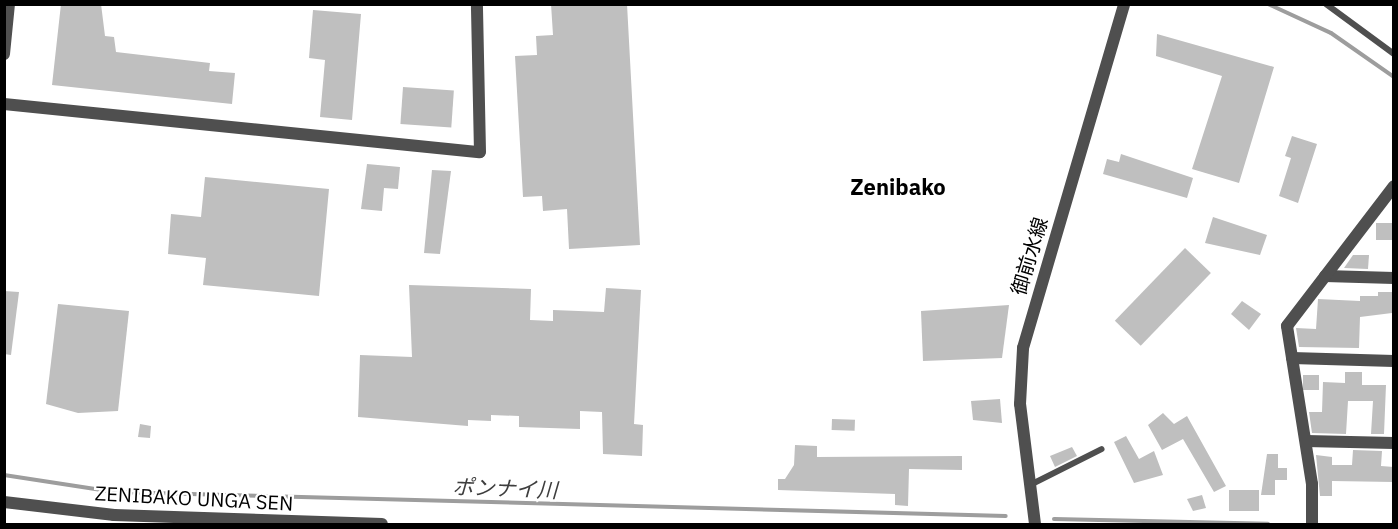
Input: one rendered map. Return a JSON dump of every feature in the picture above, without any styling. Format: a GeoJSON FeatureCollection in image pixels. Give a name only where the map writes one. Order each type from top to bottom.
{"type":"FeatureCollection","features":[{"type":"Feature","properties":{"kind":"street"},"geometry":{"type":"LineString","coordinates":[[4,54],[9,4]]}},
{"type":"Feature","properties":{"kind":"street"},"geometry":{"type":"LineString","coordinates":[[4,104],[480,152],[477,4]]}},
{"type":"Feature","properties":{"kind":"street","name":"御前水線"},"geometry":{"type":"LineString","coordinates":[[1035,525],[1020,404],[1023,348],[1124,4]]}},
{"type":"Feature","properties":{"kind":"street"},"geometry":{"type":"LineString","coordinates":[[1312,523],[1306,441],[1287,326],[1394,186]]}},
{"type":"Feature","properties":{"kind":"street"},"geometry":{"type":"LineString","coordinates":[[1325,276],[1394,278]]}},
{"type":"Feature","properties":{"kind":"street"},"geometry":{"type":"LineString","coordinates":[[1292,358],[1394,361]]}},
{"type":"Feature","properties":{"kind":"street"},"geometry":{"type":"LineString","coordinates":[[1306,441],[1394,443]]}},
{"type":"Feature","properties":{"kind":"street","name":"ZENIBAKO UNGA SEN"},"geometry":{"type":"LineString","coordinates":[[4,502],[123,516],[382,525]]}},
{"type":"Feature","properties":{"kind":"lane"},"geometry":{"type":"LineString","coordinates":[[1326,4],[1394,54]]}},
{"type":"Feature","properties":{"kind":"lane"},"geometry":{"type":"LineString","coordinates":[[1029,485],[1102,449]]}},
{"type":"Feature","properties":{"kind":"building"},"geometry":{"type":"Polygon","coordinates":[[[61,4],[101,4],[105,36],[114,37],[116,52],[210,63],[209,71],[235,73],[232,104],[52,85],[61,4]]]}},
{"type":"Feature","properties":{"kind":"building"},"geometry":{"type":"Polygon","coordinates":[[[551,4],[627,4],[640,245],[569,249],[567,209],[543,211],[542,196],[523,197],[515,56],[537,55],[536,36],[553,35],[551,4]]]}},
{"type":"Feature","properties":{"kind":"building"},"geometry":{"type":"Polygon","coordinates":[[[313,10],[361,14],[352,120],[320,117],[325,60],[309,58],[313,10]]]}},
{"type":"Feature","properties":{"kind":"building"},"geometry":{"type":"Polygon","coordinates":[[[1157,34],[1274,67],[1239,183],[1192,169],[1222,76],[1156,56],[1157,34]]]}},
{"type":"Feature","properties":{"kind":"building"},"geometry":{"type":"Polygon","coordinates":[[[403,87],[454,91],[451,127],[400,124],[403,87]]]}},
{"type":"Feature","properties":{"kind":"building"},"geometry":{"type":"Polygon","coordinates":[[[1292,136],[1317,144],[1298,203],[1279,196],[1291,158],[1285,156],[1292,136]]]}},
{"type":"Feature","properties":{"kind":"building"},"geometry":{"type":"Polygon","coordinates":[[[1121,154],[1193,178],[1187,198],[1103,174],[1107,159],[1119,162],[1121,154]]]}},
{"type":"Feature","properties":{"kind":"building"},"geometry":{"type":"Polygon","coordinates":[[[367,164],[400,167],[398,189],[384,188],[382,211],[361,209],[367,164]]]}},
{"type":"Feature","properties":{"kind":"building"},"geometry":{"type":"Polygon","coordinates":[[[432,170],[451,171],[440,254],[424,253],[432,170]]]}},
{"type":"Feature","properties":{"kind":"building"},"geometry":{"type":"Polygon","coordinates":[[[205,177],[329,189],[319,296],[203,285],[206,258],[168,254],[171,214],[201,217],[205,177]]]}},
{"type":"Feature","properties":{"kind":"building"},"geometry":{"type":"Polygon","coordinates":[[[1213,217],[1267,235],[1260,255],[1205,243],[1213,217]]]}},
{"type":"Feature","properties":{"kind":"building"},"geometry":{"type":"Polygon","coordinates":[[[1376,223],[1393,223],[1393,240],[1376,240],[1376,223]]]}},
{"type":"Feature","properties":{"kind":"building"},"geometry":{"type":"Polygon","coordinates":[[[1185,248],[1211,273],[1141,346],[1115,321],[1185,248]]]}},
{"type":"Feature","properties":{"kind":"building"},"geometry":{"type":"Polygon","coordinates":[[[1353,255],[1369,255],[1368,269],[1344,268],[1353,255]]]}},
{"type":"Feature","properties":{"kind":"building"},"geometry":{"type":"Polygon","coordinates":[[[409,285],[531,289],[530,320],[553,321],[553,310],[604,312],[606,288],[641,290],[634,424],[643,425],[642,456],[603,454],[602,412],[580,411],[580,429],[519,427],[519,416],[491,415],[491,421],[468,420],[468,426],[358,417],[360,355],[412,357],[409,285]]]}},
{"type":"Feature","properties":{"kind":"building"},"geometry":{"type":"Polygon","coordinates":[[[4,291],[19,292],[11,355],[4,354],[4,291]]]}},
{"type":"Feature","properties":{"kind":"building"},"geometry":{"type":"Polygon","coordinates":[[[1378,292],[1393,292],[1392,313],[1360,317],[1359,348],[1299,347],[1296,328],[1316,329],[1318,299],[1360,301],[1360,296],[1378,296],[1378,292]]]}},
{"type":"Feature","properties":{"kind":"building"},"geometry":{"type":"Polygon","coordinates":[[[1242,301],[1261,314],[1249,330],[1231,314],[1242,301]]]}},
{"type":"Feature","properties":{"kind":"building"},"geometry":{"type":"Polygon","coordinates":[[[58,304],[129,311],[118,411],[78,413],[46,404],[58,304]]]}},
{"type":"Feature","properties":{"kind":"building"},"geometry":{"type":"Polygon","coordinates":[[[1009,305],[1002,358],[923,361],[921,311],[1009,305]]]}},
{"type":"Feature","properties":{"kind":"building"},"geometry":{"type":"Polygon","coordinates":[[[1345,372],[1362,372],[1362,385],[1386,385],[1384,434],[1371,434],[1373,401],[1348,401],[1346,434],[1312,433],[1309,412],[1322,412],[1323,382],[1345,383],[1345,372]]]}},
{"type":"Feature","properties":{"kind":"building"},"geometry":{"type":"Polygon","coordinates":[[[1303,375],[1319,375],[1319,390],[1303,390],[1303,375]]]}},
{"type":"Feature","properties":{"kind":"building"},"geometry":{"type":"Polygon","coordinates":[[[1000,399],[1002,423],[973,420],[971,401],[1000,399]]]}},
{"type":"Feature","properties":{"kind":"building"},"geometry":{"type":"Polygon","coordinates":[[[1163,413],[1174,424],[1187,416],[1226,486],[1214,492],[1183,439],[1162,450],[1148,425],[1163,413]]]}},
{"type":"Feature","properties":{"kind":"building"},"geometry":{"type":"Polygon","coordinates":[[[832,419],[855,420],[855,431],[832,430],[832,419]]]}},
{"type":"Feature","properties":{"kind":"building"},"geometry":{"type":"Polygon","coordinates":[[[140,424],[151,426],[150,438],[138,437],[140,424]]]}},
{"type":"Feature","properties":{"kind":"building"},"geometry":{"type":"Polygon","coordinates":[[[1126,436],[1139,459],[1154,451],[1163,475],[1134,483],[1114,442],[1126,436]]]}},
{"type":"Feature","properties":{"kind":"building"},"geometry":{"type":"Polygon","coordinates":[[[795,445],[817,446],[817,457],[962,456],[962,470],[909,469],[908,506],[895,505],[895,494],[778,490],[778,479],[785,479],[794,465],[795,445]]]}},
{"type":"Feature","properties":{"kind":"building"},"geometry":{"type":"Polygon","coordinates":[[[1072,447],[1077,456],[1055,467],[1050,456],[1072,447]]]}},
{"type":"Feature","properties":{"kind":"building"},"geometry":{"type":"Polygon","coordinates":[[[1353,450],[1382,451],[1381,466],[1394,467],[1394,482],[1332,481],[1332,496],[1320,496],[1316,455],[1332,457],[1332,465],[1352,465],[1353,450]]]}},
{"type":"Feature","properties":{"kind":"building"},"geometry":{"type":"Polygon","coordinates":[[[1267,454],[1278,454],[1278,468],[1287,468],[1287,480],[1275,480],[1275,495],[1261,495],[1267,454]]]}},
{"type":"Feature","properties":{"kind":"building"},"geometry":{"type":"Polygon","coordinates":[[[1229,490],[1259,490],[1259,511],[1229,511],[1229,490]]]}},
{"type":"Feature","properties":{"kind":"building"},"geometry":{"type":"Polygon","coordinates":[[[1202,495],[1206,508],[1193,511],[1187,499],[1202,495]]]}},
{"type":"Feature","properties":{"kind":"waterway"},"geometry":{"type":"LineString","coordinates":[[1268,4],[1331,33],[1394,77]]}},
{"type":"Feature","properties":{"kind":"waterway","name":"ポンナイ川"},"geometry":{"type":"LineString","coordinates":[[4,475],[115,492],[1006,516]]}},
{"type":"Feature","properties":{"kind":"waterway","name":"ポンナイ川"},"geometry":{"type":"LineString","coordinates":[[1054,519],[1268,524]]}},
{"type":"Feature","properties":{"kind":"district","name":"Zenibako"},"geometry":{"type":"Point","coordinates":[898,187]}}]}
